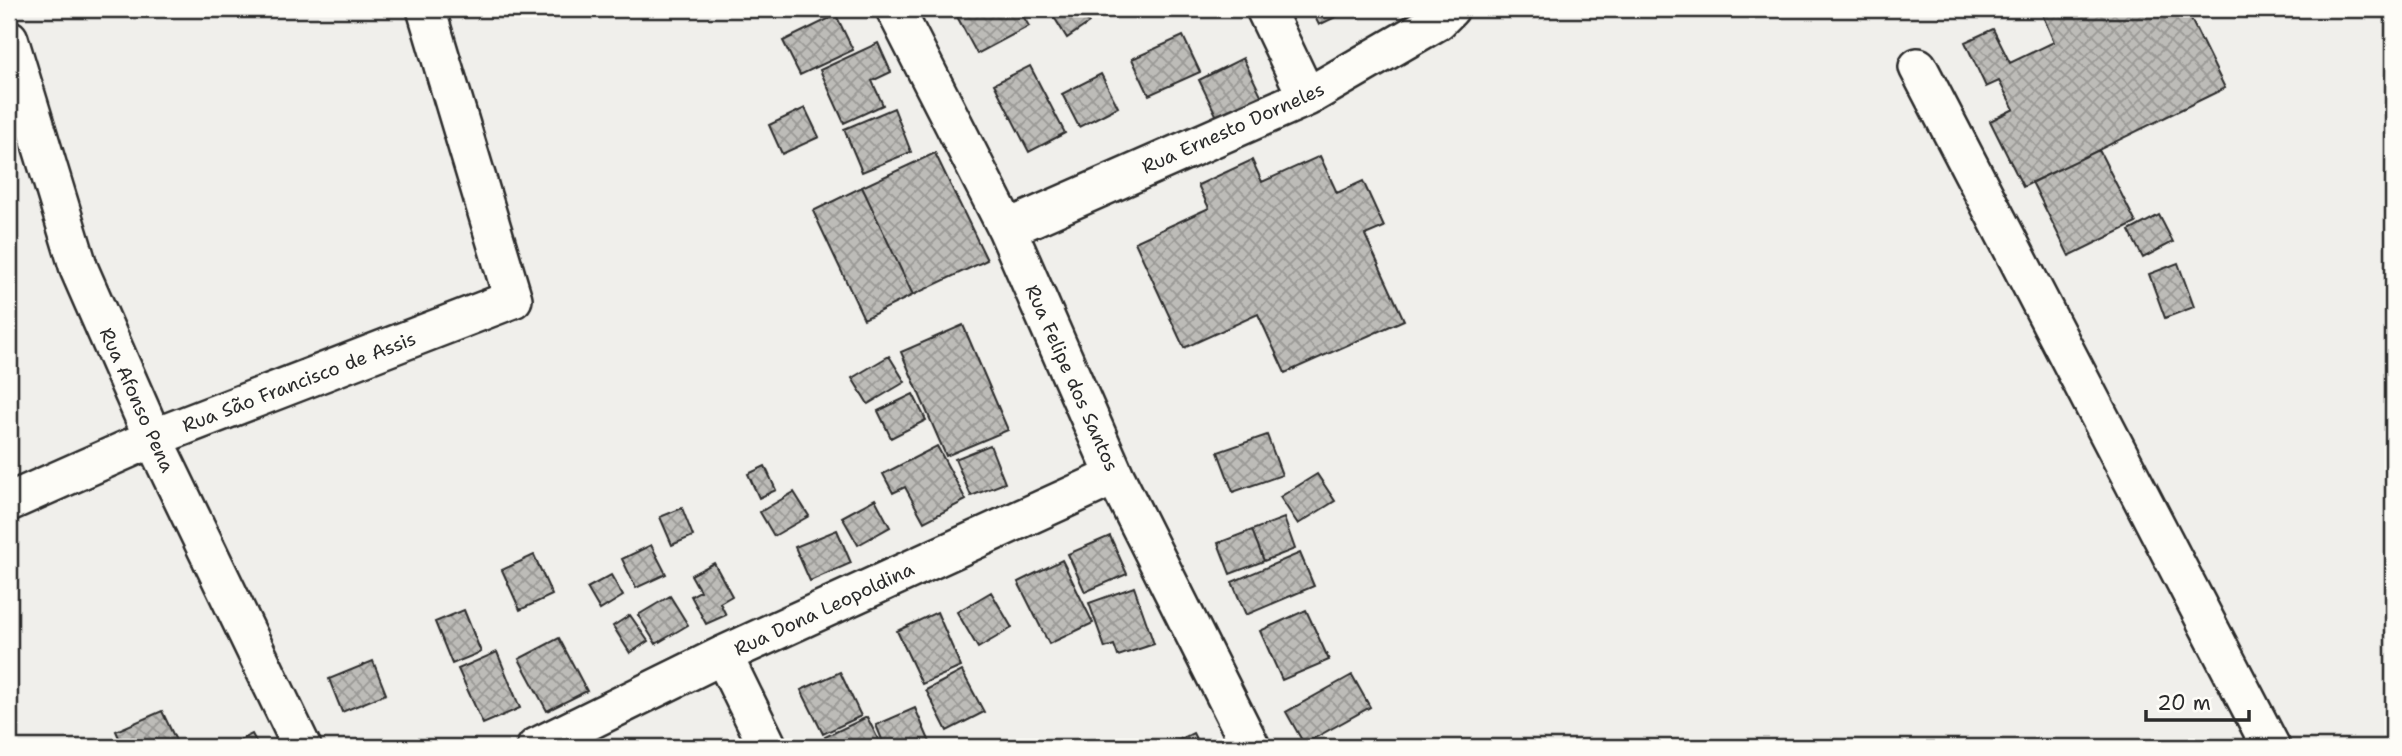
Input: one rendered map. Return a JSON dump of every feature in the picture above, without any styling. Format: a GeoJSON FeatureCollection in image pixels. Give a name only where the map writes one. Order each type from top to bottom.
{"type":"FeatureCollection","features":[{"type":"Feature","properties":{"kind":"street","name":"Rua São Francisco de Assis"},"geometry":{"type":"LineString","coordinates":[[9,502],[153,438],[513,299],[426,9]]}},
{"type":"Feature","properties":{"kind":"street","name":"Rua Felipe dos Santos"},"geometry":{"type":"LineString","coordinates":[[895,9],[1007,229],[1115,476],[1251,747]]}},
{"type":"Feature","properties":{"kind":"street"},"geometry":{"type":"LineString","coordinates":[[1265,9],[1307,97]]}},
{"type":"Feature","properties":{"kind":"street","name":"Rua Ernesto Dorneles"},"geometry":{"type":"LineString","coordinates":[[1007,229],[1307,97],[1438,21],[1450,9]]}},
{"type":"Feature","properties":{"kind":"street","name":"Rua Afonso Pena"},"geometry":{"type":"LineString","coordinates":[[9,39],[79,269],[153,438],[302,747]]}},
{"type":"Feature","properties":{"kind":"street"},"geometry":{"type":"LineString","coordinates":[[1918,67],[2271,747]]}},
{"type":"Feature","properties":{"kind":"street","name":"Rua Dona Leopoldina"},"geometry":{"type":"LineString","coordinates":[[536,747],[723,655],[1115,476]]}},
{"type":"Feature","properties":{"kind":"street"},"geometry":{"type":"LineString","coordinates":[[723,655],[768,747]]}},
{"type":"Feature","properties":{"kind":"building"},"geometry":{"type":"Polygon","coordinates":[[[953,9],[1019,9],[1029,26],[977,54],[953,9]]]}},
{"type":"Feature","properties":{"kind":"building"},"geometry":{"type":"Polygon","coordinates":[[[1049,9],[1079,9],[1089,23],[1067,38],[1049,9]]]}},
{"type":"Feature","properties":{"kind":"building"},"geometry":{"type":"Polygon","coordinates":[[[1321,9],[1352,9],[1319,25],[1314,15],[1321,9]]]}},
{"type":"Feature","properties":{"kind":"building"},"geometry":{"type":"Polygon","coordinates":[[[2040,9],[2186,9],[2225,88],[2023,187],[1990,121],[2014,109],[1999,81],[1986,87],[1965,42],[1993,29],[2010,63],[2054,42],[2040,9]]]}},
{"type":"Feature","properties":{"kind":"building"},"geometry":{"type":"Polygon","coordinates":[[[836,15],[853,50],[800,75],[783,41],[836,15]]]}},
{"type":"Feature","properties":{"kind":"building"},"geometry":{"type":"Polygon","coordinates":[[[1183,36],[1200,72],[1149,95],[1132,59],[1183,36]]]}},
{"type":"Feature","properties":{"kind":"building"},"geometry":{"type":"Polygon","coordinates":[[[878,43],[891,72],[872,81],[883,105],[844,123],[820,70],[878,43]]]}},
{"type":"Feature","properties":{"kind":"building"},"geometry":{"type":"Polygon","coordinates":[[[1243,58],[1262,97],[1218,119],[1199,80],[1243,58]]]}},
{"type":"Feature","properties":{"kind":"building"},"geometry":{"type":"Polygon","coordinates":[[[1030,66],[1065,133],[1029,152],[994,84],[1030,66]]]}},
{"type":"Feature","properties":{"kind":"building"},"geometry":{"type":"Polygon","coordinates":[[[1101,74],[1118,107],[1079,127],[1062,94],[1101,74]]]}},
{"type":"Feature","properties":{"kind":"building"},"geometry":{"type":"Polygon","coordinates":[[[805,108],[819,137],[782,154],[769,125],[805,108]]]}},
{"type":"Feature","properties":{"kind":"building"},"geometry":{"type":"Polygon","coordinates":[[[894,108],[911,152],[862,172],[844,129],[894,108]]]}},
{"type":"Feature","properties":{"kind":"building"},"geometry":{"type":"Polygon","coordinates":[[[2099,150],[2136,223],[2069,256],[2032,182],[2099,150]]]}},
{"type":"Feature","properties":{"kind":"building"},"geometry":{"type":"Polygon","coordinates":[[[935,153],[987,260],[913,295],[862,187],[935,153]]]}},
{"type":"Feature","properties":{"kind":"building"},"geometry":{"type":"Polygon","coordinates":[[[1320,156],[1337,193],[1363,181],[1384,227],[1365,235],[1404,320],[1285,373],[1258,314],[1184,348],[1135,242],[1209,208],[1198,185],[1252,160],[1262,182],[1320,156]]]}},
{"type":"Feature","properties":{"kind":"building"},"geometry":{"type":"Polygon","coordinates":[[[862,187],[913,295],[864,319],[813,211],[862,187]]]}},
{"type":"Feature","properties":{"kind":"building"},"geometry":{"type":"Polygon","coordinates":[[[2159,215],[2173,242],[2143,258],[2129,231],[2159,215]]]}},
{"type":"Feature","properties":{"kind":"building"},"geometry":{"type":"Polygon","coordinates":[[[2178,263],[2194,307],[2165,318],[2149,274],[2178,263]]]}},
{"type":"Feature","properties":{"kind":"building"},"geometry":{"type":"Polygon","coordinates":[[[963,325],[1008,430],[946,456],[901,352],[963,325]]]}},
{"type":"Feature","properties":{"kind":"building"},"geometry":{"type":"Polygon","coordinates":[[[889,356],[905,382],[868,404],[852,378],[889,356]]]}},
{"type":"Feature","properties":{"kind":"building"},"geometry":{"type":"Polygon","coordinates":[[[913,394],[926,420],[891,438],[878,411],[913,394]]]}},
{"type":"Feature","properties":{"kind":"building"},"geometry":{"type":"Polygon","coordinates":[[[1267,435],[1282,475],[1233,492],[1218,452],[1267,435]]]}},
{"type":"Feature","properties":{"kind":"building"},"geometry":{"type":"Polygon","coordinates":[[[990,445],[1005,483],[971,496],[955,459],[990,445]]]}},
{"type":"Feature","properties":{"kind":"building"},"geometry":{"type":"Polygon","coordinates":[[[937,446],[966,500],[924,522],[905,487],[893,493],[883,474],[937,446]]]}},
{"type":"Feature","properties":{"kind":"building"},"geometry":{"type":"Polygon","coordinates":[[[765,466],[776,490],[759,498],[748,474],[765,466]]]}},
{"type":"Feature","properties":{"kind":"building"},"geometry":{"type":"Polygon","coordinates":[[[1317,474],[1335,501],[1298,524],[1280,497],[1317,474]]]}},
{"type":"Feature","properties":{"kind":"building"},"geometry":{"type":"Polygon","coordinates":[[[794,492],[809,516],[774,536],[760,512],[794,492]]]}},
{"type":"Feature","properties":{"kind":"building"},"geometry":{"type":"Polygon","coordinates":[[[875,499],[890,527],[858,545],[842,517],[875,499]]]}},
{"type":"Feature","properties":{"kind":"building"},"geometry":{"type":"Polygon","coordinates":[[[682,508],[693,536],[672,545],[660,517],[682,508]]]}},
{"type":"Feature","properties":{"kind":"building"},"geometry":{"type":"Polygon","coordinates":[[[1284,518],[1295,549],[1264,561],[1252,530],[1284,518]]]}},
{"type":"Feature","properties":{"kind":"building"},"geometry":{"type":"Polygon","coordinates":[[[837,530],[851,563],[810,581],[795,547],[837,530]]]}},
{"type":"Feature","properties":{"kind":"building"},"geometry":{"type":"Polygon","coordinates":[[[1252,530],[1264,561],[1230,574],[1218,543],[1252,530]]]}},
{"type":"Feature","properties":{"kind":"building"},"geometry":{"type":"Polygon","coordinates":[[[1110,536],[1127,574],[1085,592],[1068,554],[1110,536]]]}},
{"type":"Feature","properties":{"kind":"building"},"geometry":{"type":"Polygon","coordinates":[[[651,545],[666,574],[636,588],[622,559],[651,545]]]}},
{"type":"Feature","properties":{"kind":"building"},"geometry":{"type":"Polygon","coordinates":[[[1300,553],[1314,586],[1246,615],[1232,582],[1300,553]]]}},
{"type":"Feature","properties":{"kind":"building"},"geometry":{"type":"Polygon","coordinates":[[[534,555],[552,595],[520,610],[502,570],[534,555]]]}},
{"type":"Feature","properties":{"kind":"building"},"geometry":{"type":"Polygon","coordinates":[[[1062,560],[1093,623],[1049,644],[1018,582],[1062,560]]]}},
{"type":"Feature","properties":{"kind":"building"},"geometry":{"type":"Polygon","coordinates":[[[714,563],[732,596],[720,603],[726,615],[706,624],[691,596],[700,591],[691,575],[714,563]]]}},
{"type":"Feature","properties":{"kind":"building"},"geometry":{"type":"Polygon","coordinates":[[[611,575],[623,596],[600,610],[587,588],[611,575]]]}},
{"type":"Feature","properties":{"kind":"building"},"geometry":{"type":"Polygon","coordinates":[[[1134,587],[1154,644],[1118,656],[1114,645],[1105,648],[1089,603],[1134,587]]]}},
{"type":"Feature","properties":{"kind":"building"},"geometry":{"type":"Polygon","coordinates":[[[991,592],[1012,628],[978,648],[957,612],[991,592]]]}},
{"type":"Feature","properties":{"kind":"building"},"geometry":{"type":"Polygon","coordinates":[[[670,596],[688,625],[656,644],[638,615],[670,596]]]}},
{"type":"Feature","properties":{"kind":"building"},"geometry":{"type":"Polygon","coordinates":[[[464,610],[481,652],[452,664],[435,622],[464,610]]]}},
{"type":"Feature","properties":{"kind":"building"},"geometry":{"type":"Polygon","coordinates":[[[1306,610],[1329,660],[1282,680],[1260,631],[1306,610]]]}},
{"type":"Feature","properties":{"kind":"building"},"geometry":{"type":"Polygon","coordinates":[[[937,612],[961,667],[922,684],[897,631],[937,612]]]}},
{"type":"Feature","properties":{"kind":"building"},"geometry":{"type":"Polygon","coordinates":[[[630,615],[648,641],[630,653],[613,626],[630,615]]]}},
{"type":"Feature","properties":{"kind":"building"},"geometry":{"type":"Polygon","coordinates":[[[559,638],[587,691],[547,711],[519,659],[559,638]]]}},
{"type":"Feature","properties":{"kind":"building"},"geometry":{"type":"Polygon","coordinates":[[[497,652],[520,708],[483,724],[458,669],[497,652]]]}},
{"type":"Feature","properties":{"kind":"building"},"geometry":{"type":"Polygon","coordinates":[[[373,661],[386,694],[342,712],[329,679],[373,661]]]}},
{"type":"Feature","properties":{"kind":"building"},"geometry":{"type":"Polygon","coordinates":[[[962,671],[984,712],[947,731],[926,690],[962,671]]]}},
{"type":"Feature","properties":{"kind":"building"},"geometry":{"type":"Polygon","coordinates":[[[840,672],[861,716],[823,734],[801,690],[840,672]]]}},
{"type":"Feature","properties":{"kind":"building"},"geometry":{"type":"Polygon","coordinates":[[[1352,675],[1370,707],[1304,744],[1286,712],[1352,675]]]}},
{"type":"Feature","properties":{"kind":"building"},"geometry":{"type":"Polygon","coordinates":[[[915,708],[932,747],[885,747],[876,725],[915,708]]]}},
{"type":"Feature","properties":{"kind":"building"},"geometry":{"type":"Polygon","coordinates":[[[162,711],[179,747],[123,747],[116,731],[162,711]]]}},
{"type":"Feature","properties":{"kind":"building"},"geometry":{"type":"Polygon","coordinates":[[[867,717],[882,747],[830,747],[825,737],[867,717]]]}},
{"type":"Feature","properties":{"kind":"building"},"geometry":{"type":"Polygon","coordinates":[[[1193,733],[1200,747],[1165,747],[1193,733]]]}},
{"type":"Feature","properties":{"kind":"building"},"geometry":{"type":"Polygon","coordinates":[[[252,734],[259,747],[226,747],[252,734]]]}}]}
